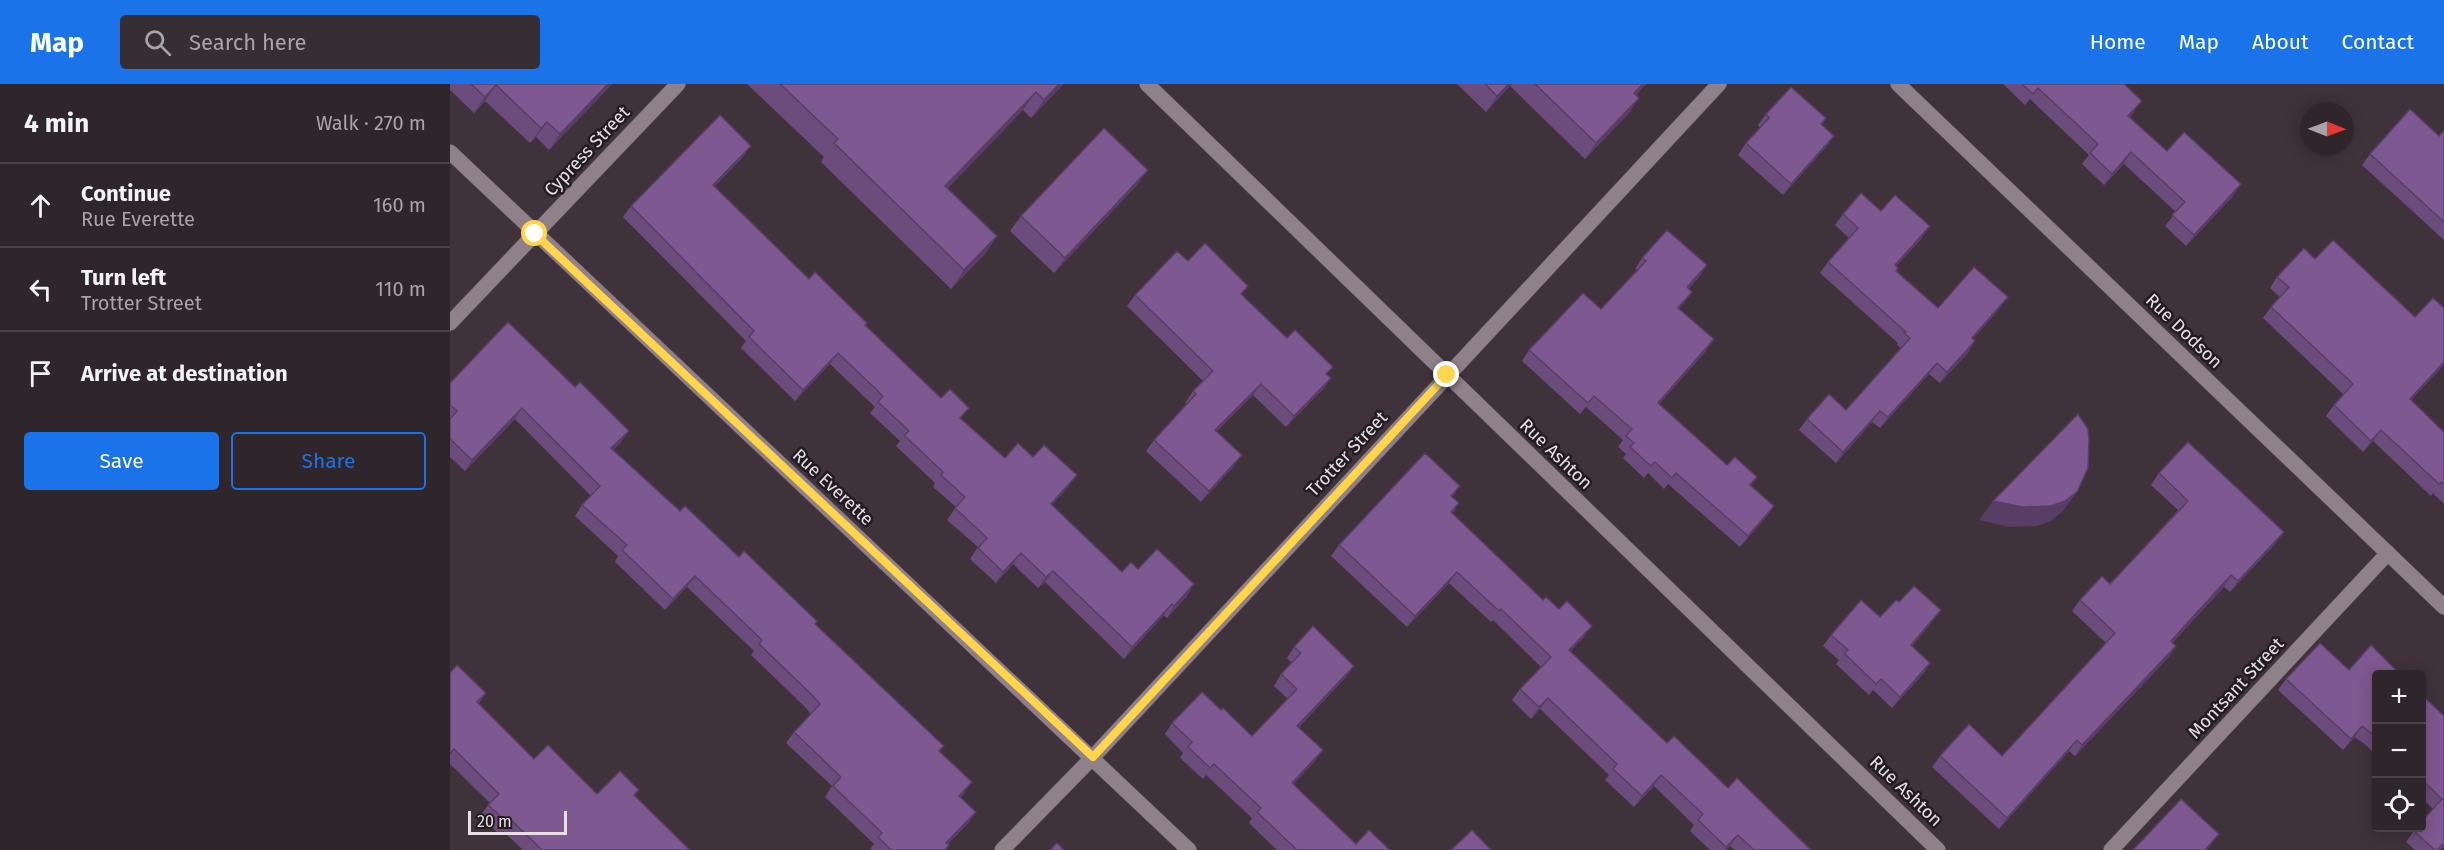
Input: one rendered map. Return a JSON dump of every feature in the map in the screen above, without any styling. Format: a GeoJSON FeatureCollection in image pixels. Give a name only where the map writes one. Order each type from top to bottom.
{"type":"FeatureCollection","features":[{"type":"Feature","properties":{"kind":"street","name":"Cypress Street"},"geometry":{"type":"LineString","coordinates":[[450,323],[678,84]]}},
{"type":"Feature","properties":{"kind":"street","name":"Rue Ashton"},"geometry":{"type":"LineString","coordinates":[[1147,84],[1938,850]]}},
{"type":"Feature","properties":{"kind":"street","name":"Trotter Street"},"geometry":{"type":"LineString","coordinates":[[1002,850],[1093,757],[1719,84]]}},
{"type":"Feature","properties":{"kind":"street","name":"Rue Dodson"},"geometry":{"type":"LineString","coordinates":[[1898,84],[2444,607]]}},
{"type":"Feature","properties":{"kind":"street","name":"Rue Everette"},"geometry":{"type":"LineString","coordinates":[[450,152],[1189,850]]}},
{"type":"Feature","properties":{"kind":"street","name":"Montsant Street"},"geometry":{"type":"LineString","coordinates":[[2111,850],[2388,553]]}},
{"type":"Feature","properties":{"kind":"building"},"geometry":{"type":"Polygon","coordinates":[[[471,84],[608,84],[560,134],[547,122],[541,128],[496,85],[485,97],[471,84]]]}},
{"type":"Feature","properties":{"kind":"building"},"geometry":{"type":"Polygon","coordinates":[[[780,84],[1059,84],[1044,100],[1036,92],[945,186],[997,236],[964,270],[834,143],[838,139],[780,84]]]}},
{"type":"Feature","properties":{"kind":"building"},"geometry":{"type":"Polygon","coordinates":[[[1485,84],[1509,84],[1497,96],[1485,84]]]}},
{"type":"Feature","properties":{"kind":"building"},"geometry":{"type":"Polygon","coordinates":[[[1535,84],[1643,84],[1634,93],[1639,98],[1596,143],[1535,84]]]}},
{"type":"Feature","properties":{"kind":"building"},"geometry":{"type":"Polygon","coordinates":[[[2022,84],[2124,84],[2142,101],[2128,116],[2167,151],[2184,132],[2241,184],[2194,235],[2172,215],[2185,202],[2131,152],[2112,174],[2090,153],[2098,144],[2038,88],[2033,94],[2022,84]]]}},
{"type":"Feature","properties":{"kind":"building"},"geometry":{"type":"Polygon","coordinates":[[[1791,87],[1826,118],[1821,124],[1834,136],[1791,184],[1746,143],[1769,118],[1766,114],[1791,87]]]}},
{"type":"Feature","properties":{"kind":"building"},"geometry":{"type":"Polygon","coordinates":[[[2410,109],[2439,136],[2444,130],[2444,222],[2370,154],[2410,109]]]}},
{"type":"Feature","properties":{"kind":"building"},"geometry":{"type":"Polygon","coordinates":[[[720,115],[751,146],[713,185],[809,279],[815,272],[867,323],[865,325],[941,398],[950,389],[969,408],[960,418],[1005,458],[1018,443],[1033,457],[1044,445],[1077,475],[1051,504],[1122,572],[1131,562],[1138,569],[1157,549],[1194,584],[1132,647],[1053,571],[1046,577],[1021,553],[1003,572],[978,548],[987,538],[955,508],[965,497],[941,475],[943,472],[904,435],[909,431],[878,402],[883,396],[838,353],[803,390],[749,337],[754,331],[631,206],[720,115]]]}},
{"type":"Feature","properties":{"kind":"building"},"geometry":{"type":"Polygon","coordinates":[[[1104,128],[1148,170],[1065,258],[1021,216],[1104,128]]]}},
{"type":"Feature","properties":{"kind":"building"},"geometry":{"type":"Polygon","coordinates":[[[1861,193],[1881,211],[1895,195],[1930,226],[1895,265],[1898,268],[1896,271],[1938,308],[1974,267],[2008,297],[1972,338],[1975,341],[1947,372],[1937,363],[1888,417],[1880,411],[1843,452],[1807,419],[1829,394],[1846,410],[1910,338],[1828,262],[1858,228],[1843,214],[1861,193]]]}},
{"type":"Feature","properties":{"kind":"building"},"geometry":{"type":"Polygon","coordinates":[[[1667,230],[1707,265],[1687,287],[1692,292],[1678,308],[1714,339],[1658,403],[1727,465],[1735,457],[1757,477],[1750,485],[1774,506],[1748,536],[1676,473],[1672,478],[1655,462],[1651,466],[1630,447],[1634,443],[1626,436],[1632,429],[1594,396],[1588,403],[1529,350],[1583,293],[1601,309],[1646,261],[1642,258],[1667,230]]]}},
{"type":"Feature","properties":{"kind":"building"},"geometry":{"type":"Polygon","coordinates":[[[2333,240],[2415,317],[2433,298],[2444,308],[2444,362],[2410,399],[2444,432],[2444,485],[2441,482],[2439,484],[2381,430],[2371,441],[2334,405],[2353,384],[2271,307],[2289,287],[2277,277],[2304,248],[2315,259],[2333,240]]]}},
{"type":"Feature","properties":{"kind":"building"},"geometry":{"type":"Polygon","coordinates":[[[1205,243],[1248,286],[1241,294],[1287,338],[1295,330],[1333,367],[1326,374],[1331,378],[1294,416],[1261,384],[1215,430],[1242,455],[1209,491],[1154,440],[1196,394],[1193,391],[1213,371],[1135,295],[1177,251],[1188,261],[1205,243]]]}},
{"type":"Feature","properties":{"kind":"building"},"geometry":{"type":"Polygon","coordinates":[[[508,322],[575,387],[580,382],[629,431],[611,448],[680,511],[685,506],[739,557],[744,551],[817,621],[815,624],[944,746],[939,751],[972,782],[959,796],[976,812],[946,843],[949,845],[945,850],[891,850],[878,837],[882,833],[833,786],[841,777],[794,732],[820,704],[759,644],[762,640],[695,576],[673,599],[622,550],[627,545],[582,505],[600,486],[522,408],[472,460],[450,439],[450,419],[457,411],[450,405],[450,383],[508,322]]]}},
{"type":"Feature","properties":{"kind":"building"},"geometry":{"type":"Polygon","coordinates":[[[2078,414],[2088,429],[2089,440],[2088,468],[2077,492],[2065,501],[2051,506],[2022,507],[1993,501],[2078,414]]]}},
{"type":"Feature","properties":{"kind":"building"},"geometry":{"type":"Polygon","coordinates":[[[2188,442],[2284,532],[2238,581],[2231,575],[2171,641],[2176,646],[2082,745],[2077,740],[2007,818],[1940,756],[1969,724],[2002,756],[2115,633],[2080,600],[2102,576],[2110,584],[2188,501],[2159,473],[2188,442]]]}},
{"type":"Feature","properties":{"kind":"building"},"geometry":{"type":"Polygon","coordinates":[[[1425,453],[1460,486],[1451,496],[1459,503],[1451,512],[1543,600],[1546,597],[1559,609],[1567,601],[1592,626],[1569,650],[1667,743],[1674,736],[1728,788],[1737,778],[1811,850],[1754,850],[1738,835],[1726,847],[1698,820],[1703,814],[1661,775],[1642,796],[1613,769],[1617,764],[1548,698],[1539,707],[1520,689],[1551,657],[1501,609],[1499,611],[1457,572],[1415,616],[1339,545],[1425,453]]]}},
{"type":"Feature","properties":{"kind":"building"},"geometry":{"type":"Polygon","coordinates":[[[1914,586],[1941,610],[1911,645],[1930,663],[1900,697],[1881,679],[1876,684],[1844,653],[1848,650],[1831,635],[1861,600],[1880,617],[1914,586]]]}},
{"type":"Feature","properties":{"kind":"building"},"geometry":{"type":"Polygon","coordinates":[[[1313,626],[1354,666],[1297,726],[1323,750],[1292,783],[1356,844],[1369,830],[1390,850],[1297,850],[1257,812],[1261,808],[1214,764],[1210,768],[1188,747],[1192,742],[1172,723],[1202,692],[1221,710],[1223,708],[1252,736],[1297,689],[1281,674],[1301,653],[1294,647],[1313,626]]]}},
{"type":"Feature","properties":{"kind":"building"},"geometry":{"type":"Polygon","coordinates":[[[2320,643],[2349,670],[2371,645],[2396,670],[2372,670],[2372,734],[2362,726],[2351,739],[2286,679],[2320,643]]]}},
{"type":"Feature","properties":{"kind":"building"},"geometry":{"type":"Polygon","coordinates":[[[457,665],[486,693],[477,702],[534,759],[548,745],[597,794],[620,771],[639,790],[634,795],[690,850],[542,850],[511,820],[508,823],[488,805],[499,794],[454,749],[450,754],[450,673],[457,665]]]}},
{"type":"Feature","properties":{"kind":"building"},"geometry":{"type":"Polygon","coordinates":[[[2426,699],[2444,716],[2444,843],[2435,850],[2415,832],[2426,832],[2426,817],[2442,799],[2426,784],[2426,699]]]}},
{"type":"Feature","properties":{"kind":"building"},"geometry":{"type":"Polygon","coordinates":[[[2181,799],[2219,834],[2205,850],[2133,850],[2181,799]]]}},
{"type":"Feature","properties":{"kind":"building"},"geometry":{"type":"Polygon","coordinates":[[[1472,830],[1491,850],[1451,850],[1472,830]]]}},
{"type":"Feature","properties":{"kind":"building"},"geometry":{"type":"Polygon","coordinates":[[[1057,843],[1064,850],[1050,850],[1057,843]]]}},
{"type":"Feature","properties":{"kind":"route"},"geometry":{"type":"LineString","coordinates":[[535,234],[1093,757],[1447,375]]}}]}
